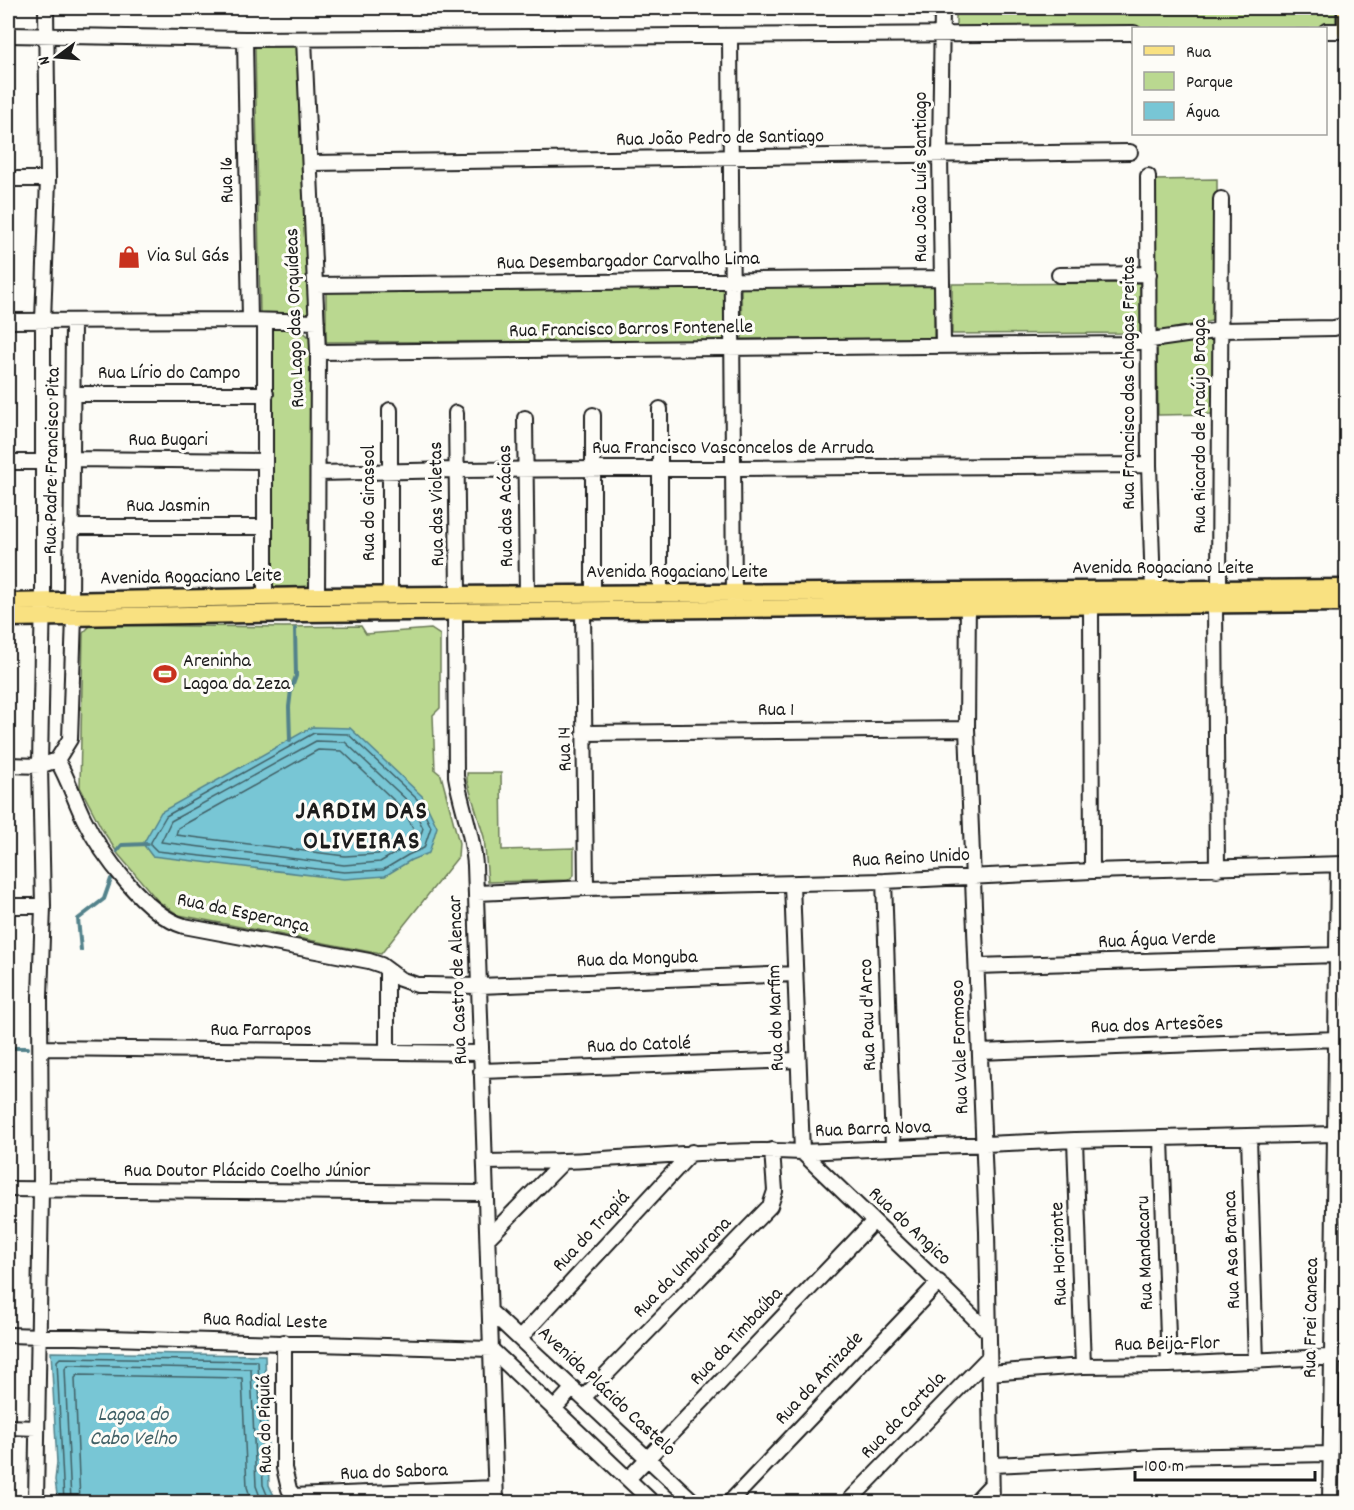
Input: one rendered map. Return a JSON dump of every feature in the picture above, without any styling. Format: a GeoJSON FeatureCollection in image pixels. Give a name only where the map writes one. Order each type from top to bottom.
{"type":"FeatureCollection","features":[{"type":"Feature","properties":{"kind":"main road"},"geometry":{"type":"LineString","coordinates":[[1346,32],[1347,8]]}},
{"type":"Feature","properties":{"kind":"main road","name":"Avenida Rogaciano Leite"},"geometry":{"type":"LineString","coordinates":[[967,599],[1090,607],[1347,588]]}},
{"type":"Feature","properties":{"kind":"main road","name":"Avenida Rogaciano Leite"},"geometry":{"type":"LineString","coordinates":[[301,605],[455,613],[583,611],[734,601],[967,599],[1153,590],[1217,597],[1347,603]]}},
{"type":"Feature","properties":{"kind":"main road","name":"Avenida Rogaciano Leite"},"geometry":{"type":"LineString","coordinates":[[8,603],[43,609],[265,606],[301,605],[390,596],[527,594],[660,594],[734,601]]}},
{"type":"Feature","properties":{"kind":"main road","name":"Avenida Rogaciano Leite"},"geometry":{"type":"LineString","coordinates":[[8,618],[43,609]]}},
{"type":"Feature","properties":{"kind":"street","name":"Rua Padre Francisco Pita"},"geometry":{"type":"LineString","coordinates":[[36,1503],[43,906],[40,766],[43,609],[43,321],[48,179],[46,8]]}},
{"type":"Feature","properties":{"kind":"street","name":"Rua João Luís Santiago"},"geometry":{"type":"LineString","coordinates":[[942,8],[940,156],[944,345]]}},
{"type":"Feature","properties":{"kind":"street"},"geometry":{"type":"LineString","coordinates":[[1327,31],[1346,32]]}},
{"type":"Feature","properties":{"kind":"street"},"geometry":{"type":"LineString","coordinates":[[8,35],[304,39],[1132,33]]}},
{"type":"Feature","properties":{"kind":"street"},"geometry":{"type":"LineString","coordinates":[[730,36],[734,601]]}},
{"type":"Feature","properties":{"kind":"street","name":"Rua 16"},"geometry":{"type":"LineString","coordinates":[[245,39],[250,320]]}},
{"type":"Feature","properties":{"kind":"street","name":"Rua Lago das Orquídeas"},"geometry":{"type":"LineString","coordinates":[[301,605],[318,473],[318,352],[304,39]]}},
{"type":"Feature","properties":{"kind":"street","name":"Rua João Pedro de Santiago"},"geometry":{"type":"LineString","coordinates":[[311,163],[1130,152]]}},
{"type":"Feature","properties":{"kind":"street","name":"Rua Francisco das Chagas Freitas"},"geometry":{"type":"LineString","coordinates":[[1148,176],[1149,465],[1153,590]]}},
{"type":"Feature","properties":{"kind":"street"},"geometry":{"type":"LineString","coordinates":[[8,178],[48,179]]}},
{"type":"Feature","properties":{"kind":"street","name":"Rua Ricardo de Araújo Braga"},"geometry":{"type":"LineString","coordinates":[[1217,868],[1221,199]]}},
{"type":"Feature","properties":{"kind":"street"},"geometry":{"type":"LineString","coordinates":[[1059,275],[1149,274]]}},
{"type":"Feature","properties":{"kind":"street","name":"Rua Desembargador Carvalho Lima"},"geometry":{"type":"LineString","coordinates":[[315,285],[942,278]]}},
{"type":"Feature","properties":{"kind":"street"},"geometry":{"type":"LineString","coordinates":[[8,321],[317,322]]}},
{"type":"Feature","properties":{"kind":"street","name":"Rua Padre Francisco Pita"},"geometry":{"type":"LineString","coordinates":[[57,760],[70,739],[73,321]]}},
{"type":"Feature","properties":{"kind":"street","name":"Rua Lago das Orquídeas"},"geometry":{"type":"LineString","coordinates":[[265,321],[265,606]]}},
{"type":"Feature","properties":{"kind":"street","name":"Rua Francisco Barros Fontenelle"},"geometry":{"type":"LineString","coordinates":[[318,352],[1123,344],[1221,330],[1334,328],[1347,325]]}},
{"type":"Feature","properties":{"kind":"street","name":"Rua Lírio do Campo"},"geometry":{"type":"LineString","coordinates":[[73,394],[266,394]]}},
{"type":"Feature","properties":{"kind":"street"},"geometry":{"type":"LineString","coordinates":[[660,409],[660,594]]}},
{"type":"Feature","properties":{"kind":"street","name":"Rua do Girassol"},"geometry":{"type":"LineString","coordinates":[[390,410],[390,596]]}},
{"type":"Feature","properties":{"kind":"street","name":"Rua das Violetas"},"geometry":{"type":"LineString","coordinates":[[456,413],[458,595]]}},
{"type":"Feature","properties":{"kind":"street"},"geometry":{"type":"LineString","coordinates":[[593,415],[593,594]]}},
{"type":"Feature","properties":{"kind":"street","name":"Rua das Acácias"},"geometry":{"type":"LineString","coordinates":[[525,418],[527,594]]}},
{"type":"Feature","properties":{"kind":"street","name":"Rua Bugari"},"geometry":{"type":"LineString","coordinates":[[72,459],[264,461]]}},
{"type":"Feature","properties":{"kind":"street"},"geometry":{"type":"LineString","coordinates":[[8,462],[43,462]]}},
{"type":"Feature","properties":{"kind":"street","name":"Rua Francisco Vasconcelos de Arruda"},"geometry":{"type":"LineString","coordinates":[[318,473],[1149,465]]}},
{"type":"Feature","properties":{"kind":"street","name":"Rua Jasmin"},"geometry":{"type":"LineString","coordinates":[[71,527],[265,527]]}},
{"type":"Feature","properties":{"kind":"street","name":"Rua Vale Formoso"},"geometry":{"type":"LineString","coordinates":[[967,599],[967,729],[987,1232],[992,1503]]}},
{"type":"Feature","properties":{"kind":"street"},"geometry":{"type":"LineString","coordinates":[[1090,607],[1092,871]]}},
{"type":"Feature","properties":{"kind":"street","name":"Rua 14"},"geometry":{"type":"LineString","coordinates":[[583,611],[586,888]]}},
{"type":"Feature","properties":{"kind":"street","name":"Rua Castro de Alencar"},"geometry":{"type":"LineString","coordinates":[[455,613],[456,776],[459,796],[474,848],[477,893],[496,1496]]}},
{"type":"Feature","properties":{"kind":"street","name":"Rua 1"},"geometry":{"type":"LineString","coordinates":[[585,732],[967,729]]}},
{"type":"Feature","properties":{"kind":"street"},"geometry":{"type":"LineString","coordinates":[[8,765],[40,766],[57,760]]}},
{"type":"Feature","properties":{"kind":"street","name":"Rua da Esperança"},"geometry":{"type":"LineString","coordinates":[[57,760],[92,835],[110,861],[151,907],[174,923],[355,957],[381,965],[400,979],[417,985],[480,986]]}},
{"type":"Feature","properties":{"kind":"street","name":"Rua Reino Unido"},"geometry":{"type":"LineString","coordinates":[[477,893],[1342,864]]}},
{"type":"Feature","properties":{"kind":"street","name":"Rua Frei Caneca"},"geometry":{"type":"LineString","coordinates":[[1330,1503],[1331,1358],[1341,1134],[1336,1039],[1337,955],[1342,864]]}},
{"type":"Feature","properties":{"kind":"street","name":"Rua Pau d'Arco"},"geometry":{"type":"LineString","coordinates":[[884,881],[893,1148]]}},
{"type":"Feature","properties":{"kind":"street","name":"Rua do Marfim"},"geometry":{"type":"LineString","coordinates":[[792,884],[802,1152]]}},
{"type":"Feature","properties":{"kind":"street"},"geometry":{"type":"LineString","coordinates":[[8,906],[43,906]]}},
{"type":"Feature","properties":{"kind":"street","name":"Rua Água Verde"},"geometry":{"type":"LineString","coordinates":[[977,966],[1337,955]]}},
{"type":"Feature","properties":{"kind":"street"},"geometry":{"type":"LineString","coordinates":[[387,970],[387,1051]]}},
{"type":"Feature","properties":{"kind":"street","name":"Rua da Monguba"},"geometry":{"type":"LineString","coordinates":[[480,986],[795,974]]}},
{"type":"Feature","properties":{"kind":"street","name":"Rua dos Artesões"},"geometry":{"type":"LineString","coordinates":[[980,1052],[1336,1039]]}},
{"type":"Feature","properties":{"kind":"street","name":"Rua Farrapos"},"geometry":{"type":"LineString","coordinates":[[41,1048],[482,1053]]}},
{"type":"Feature","properties":{"kind":"street","name":"Rua do Catolé"},"geometry":{"type":"LineString","coordinates":[[482,1071],[798,1060]]}},
{"type":"Feature","properties":{"kind":"street","name":"Rua Barra Nova"},"geometry":{"type":"LineString","coordinates":[[485,1162],[564,1161],[692,1152],[772,1150],[802,1152],[1075,1140],[1341,1134]]}},
{"type":"Feature","properties":{"kind":"street","name":"Rua Asa Branca"},"geometry":{"type":"LineString","coordinates":[[1249,1137],[1256,1362]]}},
{"type":"Feature","properties":{"kind":"street","name":"Rua Mandacaru"},"geometry":{"type":"LineString","coordinates":[[1161,1139],[1169,1365]]}},
{"type":"Feature","properties":{"kind":"street","name":"Rua Horizonte"},"geometry":{"type":"LineString","coordinates":[[1075,1140],[1083,1366]]}},
{"type":"Feature","properties":{"kind":"street","name":"Rua da Umburana"},"geometry":{"type":"LineString","coordinates":[[584,1398],[770,1206],[775,1191],[772,1150]]}},
{"type":"Feature","properties":{"kind":"street","name":"Rua do Trapiá"},"geometry":{"type":"LineString","coordinates":[[520,1338],[692,1152]]}},
{"type":"Feature","properties":{"kind":"street","name":"Rua do Angico"},"geometry":{"type":"LineString","coordinates":[[802,1152],[873,1222],[939,1282],[988,1332]]}},
{"type":"Feature","properties":{"kind":"street"},"geometry":{"type":"LineString","coordinates":[[488,1238],[564,1161]]}},
{"type":"Feature","properties":{"kind":"street","name":"Rua Doutor Plácido Coelho Júnior"},"geometry":{"type":"LineString","coordinates":[[8,1190],[486,1193]]}},
{"type":"Feature","properties":{"kind":"street","name":"Rua da Timbaúba"},"geometry":{"type":"LineString","coordinates":[[628,1479],[873,1222]]}},
{"type":"Feature","properties":{"kind":"street","name":"Rua da Amizade"},"geometry":{"type":"LineString","coordinates":[[730,1503],[939,1282]]}},
{"type":"Feature","properties":{"kind":"street","name":"Avenida Plácido Castelo"},"geometry":{"type":"LineString","coordinates":[[491,1311],[694,1503]]}},
{"type":"Feature","properties":{"kind":"street","name":"Rua Radial Leste"},"geometry":{"type":"LineString","coordinates":[[8,1335],[491,1349]]}},
{"type":"Feature","properties":{"kind":"street","name":"Rua do Piquiá"},"geometry":{"type":"LineString","coordinates":[[284,1342],[285,1468],[289,1488],[295,1499]]}},
{"type":"Feature","properties":{"kind":"street"},"geometry":{"type":"LineString","coordinates":[[491,1349],[628,1479],[648,1501]]}},
{"type":"Feature","properties":{"kind":"street","name":"Rua Beija-Flor"},"geometry":{"type":"LineString","coordinates":[[989,1373],[1083,1366],[1256,1362],[1347,1356]]}},
{"type":"Feature","properties":{"kind":"street","name":"Rua da Cartola"},"geometry":{"type":"LineString","coordinates":[[848,1503],[989,1357]]}},
{"type":"Feature","properties":{"kind":"street"},"geometry":{"type":"LineString","coordinates":[[554,1408],[573,1388]]}},
{"type":"Feature","properties":{"kind":"street"},"geometry":{"type":"LineString","coordinates":[[8,1428],[37,1428]]}},
{"type":"Feature","properties":{"kind":"street"},"geometry":{"type":"LineString","coordinates":[[993,1465],[1160,1457],[1329,1454]]}},
{"type":"Feature","properties":{"kind":"street"},"geometry":{"type":"LineString","coordinates":[[975,1503],[991,1485]]}},
{"type":"Feature","properties":{"kind":"street","name":"Rua do Sabora"},"geometry":{"type":"LineString","coordinates":[[295,1499],[496,1496]]}},
{"type":"Feature","properties":{"kind":"green space"},"geometry":{"type":"Polygon","coordinates":[[[956,8],[1340,8],[1340,29],[1327,29],[1327,27],[956,27],[956,8]]]}},
{"type":"Feature","properties":{"kind":"green space"},"geometry":{"type":"Polygon","coordinates":[[[255,46],[299,46],[309,315],[260,316],[255,46]]]}},
{"type":"Feature","properties":{"kind":"green space"},"geometry":{"type":"Polygon","coordinates":[[[1217,179],[1217,320],[1161,331],[1155,328],[1153,180],[1217,179]]]}},
{"type":"Feature","properties":{"kind":"green space"},"geometry":{"type":"Polygon","coordinates":[[[1140,283],[1140,333],[952,334],[952,284],[1140,283]]]}},
{"type":"Feature","properties":{"kind":"green space"},"geometry":{"type":"Polygon","coordinates":[[[934,284],[934,338],[742,339],[741,285],[934,284]]]}},
{"type":"Feature","properties":{"kind":"green space"},"geometry":{"type":"Polygon","coordinates":[[[726,287],[726,341],[326,342],[326,288],[726,287]]]}},
{"type":"Feature","properties":{"kind":"green space"},"geometry":{"type":"Polygon","coordinates":[[[272,329],[295,329],[305,333],[312,343],[312,583],[308,587],[279,589],[269,584],[272,329]]]}},
{"type":"Feature","properties":{"kind":"green space"},"geometry":{"type":"Polygon","coordinates":[[[1212,338],[1216,343],[1214,414],[1158,415],[1157,348],[1162,344],[1212,338]]]}},
{"type":"Feature","properties":{"kind":"green space"},"geometry":{"type":"Polygon","coordinates":[[[91,625],[361,626],[366,634],[431,629],[440,635],[440,708],[433,715],[435,770],[441,775],[459,843],[458,857],[381,954],[179,915],[158,901],[118,854],[80,787],[83,633],[91,625]]]}},
{"type":"Feature","properties":{"kind":"green space"},"geometry":{"type":"Polygon","coordinates":[[[467,773],[501,773],[502,850],[574,848],[574,875],[568,880],[488,882],[484,837],[467,781],[467,773]]]}},
{"type":"Feature","properties":{"kind":"water"},"geometry":{"type":"Polygon","coordinates":[[[312,727],[350,728],[422,796],[437,827],[429,853],[411,860],[385,876],[344,879],[152,856],[143,844],[161,812],[312,727]]]}},
{"type":"Feature","properties":{"kind":"water","name":"Lagoa do Cabo Velho"},"geometry":{"type":"Polygon","coordinates":[[[51,1352],[265,1355],[269,1485],[277,1502],[58,1502],[55,1480],[57,1463],[51,1352]]]}},
{"type":"Feature","properties":{"kind":"waterway"},"geometry":{"type":"LineString","coordinates":[[290,740],[289,707],[296,676],[295,629]]}},
{"type":"Feature","properties":{"kind":"waterway"},"geometry":{"type":"LineString","coordinates":[[117,851],[122,845],[148,844]]}},
{"type":"Feature","properties":{"kind":"waterway"},"geometry":{"type":"LineString","coordinates":[[81,950],[78,919],[104,899],[111,879]]}},
{"type":"Feature","properties":{"kind":"waterway"},"geometry":{"type":"LineString","coordinates":[[8,1048],[28,1048]]}},
{"type":"Feature","properties":{"kind":"place","name":"Via Sul Gás"},"geometry":{"type":"Point","coordinates":[129,257]}},
{"type":"Feature","properties":{"kind":"place","name":"Areninha Lagoa da Zeza"},"geometry":{"type":"Point","coordinates":[165,674]}},
{"type":"Feature","properties":{"kind":"district","name":"JARDIM DAS OLIVEIRAS"},"geometry":{"type":"Point","coordinates":[362,827]}}]}
